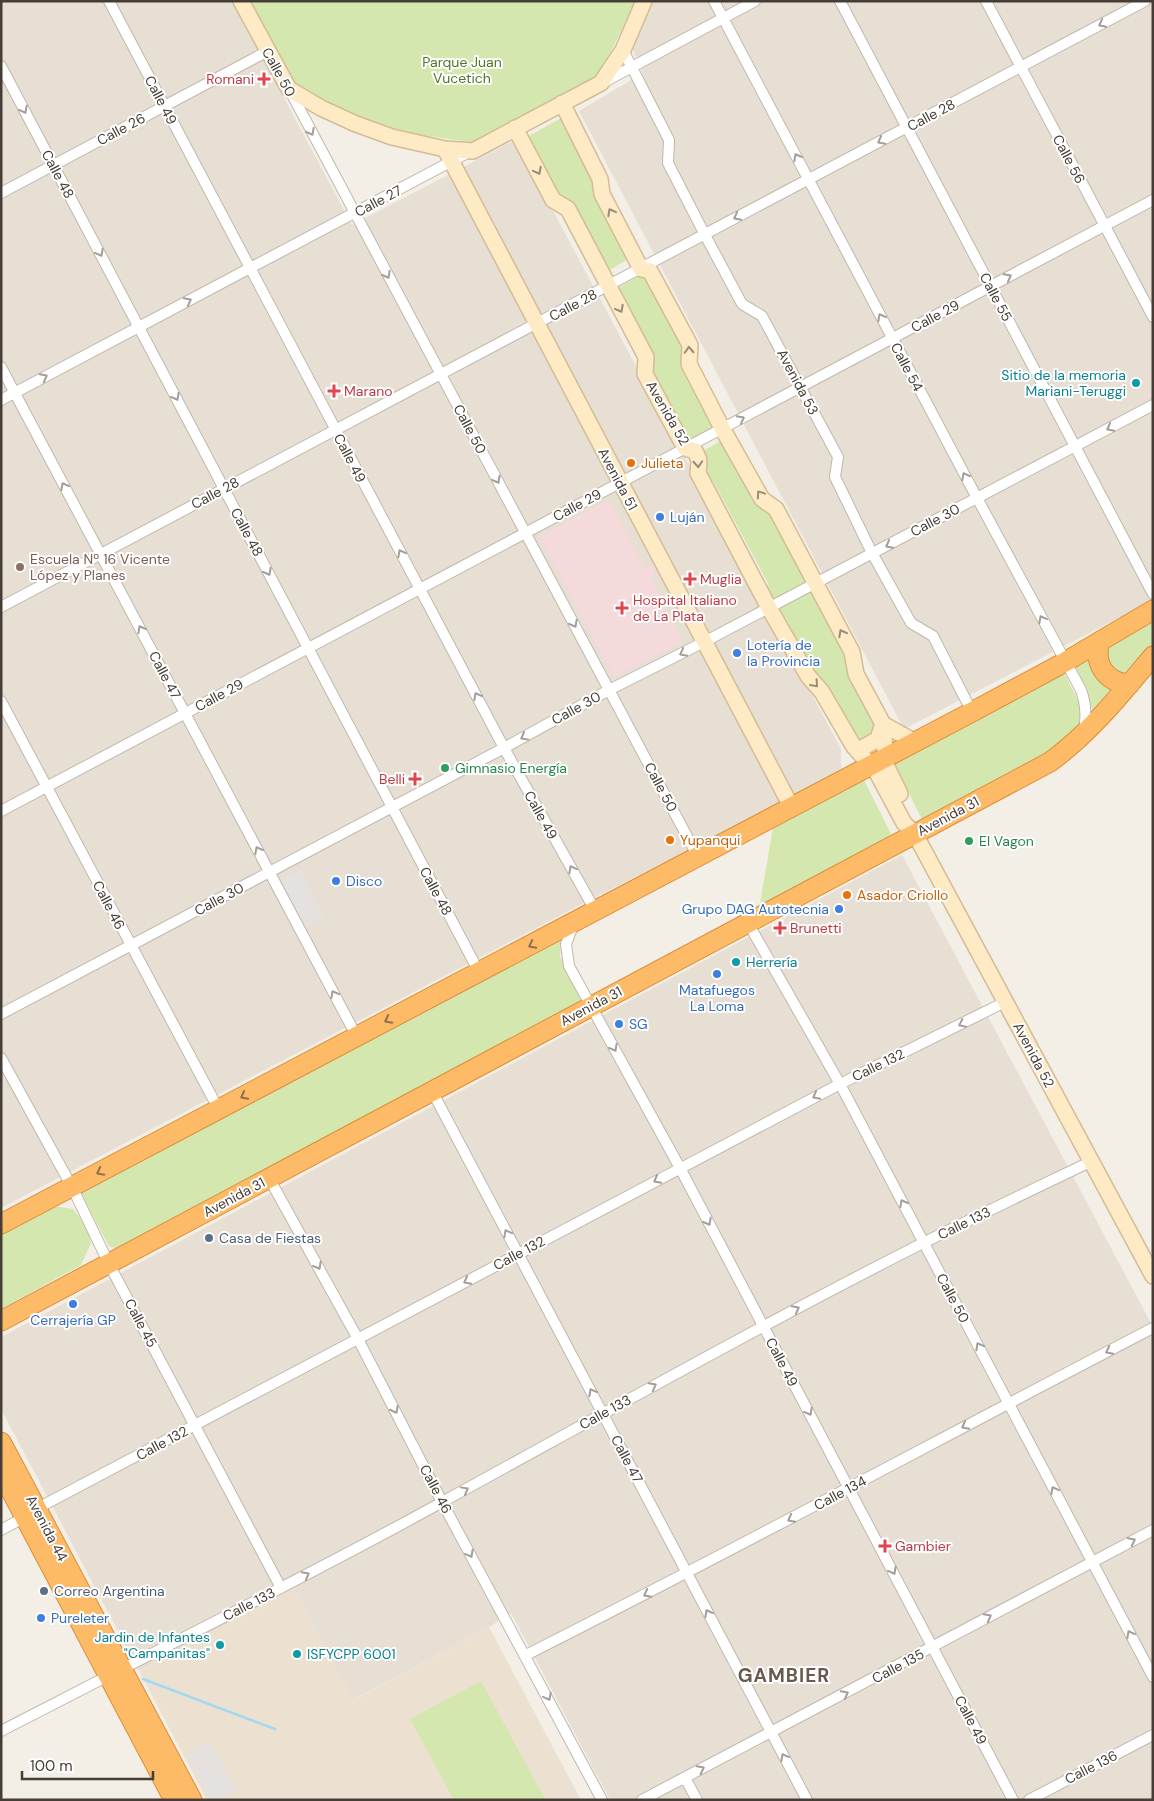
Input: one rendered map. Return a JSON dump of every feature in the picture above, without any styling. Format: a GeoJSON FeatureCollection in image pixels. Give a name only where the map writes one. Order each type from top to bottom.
{"type":"FeatureCollection","features":[{"type":"Feature","properties":{"kind":"highway"},"geometry":{"type":"LineString","coordinates":[[1,1224],[792,808],[1065,662],[1153,610]]}},
{"type":"Feature","properties":{"kind":"highway"},"geometry":{"type":"LineString","coordinates":[[1100,641],[1098,658],[1104,673],[1116,682],[1130,684]]}},
{"type":"Feature","properties":{"kind":"highway","name":"Avenida 31"},"geometry":{"type":"LineString","coordinates":[[1,1321],[1050,762],[1083,736],[1153,656]]}},
{"type":"Feature","properties":{"kind":"highway","name":"Avenida 44"},"geometry":{"type":"LineString","coordinates":[[1,1442],[30,1513],[115,1672],[192,1800]]}},
{"type":"Feature","properties":{"kind":"highway","name":"Avenida 44"},"geometry":{"type":"LineString","coordinates":[[1,1472],[30,1513]]}},
{"type":"Feature","properties":{"kind":"highway","name":"Avenida 44"},"geometry":{"type":"LineString","coordinates":[[115,1672],[174,1800]]}},
{"type":"Feature","properties":{"kind":"street","name":"Calle 49"},"geometry":{"type":"LineString","coordinates":[[109,1],[334,430],[504,748],[596,912]]}},
{"type":"Feature","properties":{"kind":"street","name":"Calle 50"},"geometry":{"type":"LineString","coordinates":[[241,1],[698,857]]}},
{"type":"Feature","properties":{"kind":"street"},"geometry":{"type":"LineString","coordinates":[[601,83],[623,50],[644,1]]}},
{"type":"Feature","properties":{"kind":"street","name":"Calle 54"},"geometry":{"type":"LineString","coordinates":[[714,1],[977,498],[1081,690],[1086,703],[1083,736]]}},
{"type":"Feature","properties":{"kind":"street"},"geometry":{"type":"LineString","coordinates":[[288,89],[321,108],[356,124],[449,155],[469,152],[755,1]]}},
{"type":"Feature","properties":{"kind":"street","name":"Calle 55"},"geometry":{"type":"LineString","coordinates":[[840,1],[1153,594]]}},
{"type":"Feature","properties":{"kind":"street","name":"Calle 56"},"geometry":{"type":"LineString","coordinates":[[986,1],[1153,317]]}},
{"type":"Feature","properties":{"kind":"street","name":"Calle 28"},"geometry":{"type":"LineString","coordinates":[[1,607],[1145,1]]}},
{"type":"Feature","properties":{"kind":"street","name":"Avenida 53"},"geometry":{"type":"LineString","coordinates":[[623,50],[669,140],[668,163],[704,235],[742,304],[762,316],[838,457],[834,477],[872,553],[911,623],[932,636],[972,712]]}},
{"type":"Feature","properties":{"kind":"street","name":"Calle 26"},"geometry":{"type":"LineString","coordinates":[[1,193],[268,51]]}},
{"type":"Feature","properties":{"kind":"street","name":"Calle 48"},"geometry":{"type":"LineString","coordinates":[[1,66],[479,972]]}},
{"type":"Feature","properties":{"kind":"street","name":"Avenida 52"},"geometry":{"type":"LineString","coordinates":[[562,103],[600,179],[602,194],[641,269],[650,271],[690,345],[689,364],[722,428],[762,499],[776,509],[852,652],[856,674],[883,724],[878,762]]}},
{"type":"Feature","properties":{"kind":"street","name":"Avenida 52"},"geometry":{"type":"LineString","coordinates":[[515,128],[553,200],[568,209],[646,357],[645,374],[685,448],[695,451],[699,460],[698,473],[769,608],[808,676],[822,692],[854,747],[886,766],[912,819],[915,834],[1153,1276]]}},
{"type":"Feature","properties":{"kind":"street"},"geometry":{"type":"LineString","coordinates":[[461,179],[460,166],[469,152]]}},
{"type":"Feature","properties":{"kind":"street","name":"Avenida 51"},"geometry":{"type":"LineString","coordinates":[[449,155],[536,324],[792,808]]}},
{"type":"Feature","properties":{"kind":"street","name":"Calle 27"},"geometry":{"type":"LineString","coordinates":[[1,400],[354,213],[449,155]]}},
{"type":"Feature","properties":{"kind":"street","name":"Calle 29"},"geometry":{"type":"LineString","coordinates":[[1,811],[1153,200]]}},
{"type":"Feature","properties":{"kind":"street","name":"Calle 47"},"geometry":{"type":"LineString","coordinates":[[1,367],[357,1037]]}},
{"type":"Feature","properties":{"kind":"street","name":"Calle 30"},"geometry":{"type":"LineString","coordinates":[[1,1014],[504,748],[609,690],[769,608],[1153,405]]}},
{"type":"Feature","properties":{"kind":"street","name":"Calle 46"},"geometry":{"type":"LineString","coordinates":[[1,701],[218,1110]]}},
{"type":"Feature","properties":{"kind":"street"},"geometry":{"type":"LineString","coordinates":[[846,779],[852,763],[854,747],[860,748],[878,739],[883,724],[915,742]]}},
{"type":"Feature","properties":{"kind":"street","name":"Calle 49"},"geometry":{"type":"LineString","coordinates":[[575,922],[566,944],[569,966],[680,1168],[1014,1800]]}},
{"type":"Feature","properties":{"kind":"street","name":"Calle 50"},"geometry":{"type":"LineString","coordinates":[[748,923],[840,1084],[1153,1677]]}},
{"type":"Feature","properties":{"kind":"street","name":"Calle 132"},"geometry":{"type":"LineString","coordinates":[[1,1530],[680,1168],[840,1084],[1005,1002]]}},
{"type":"Feature","properties":{"kind":"street","name":"Calle 45"},"geometry":{"type":"LineString","coordinates":[[1,1058],[72,1187],[109,1264],[281,1588]]}},
{"type":"Feature","properties":{"kind":"street","name":"Calle 47"},"geometry":{"type":"LineString","coordinates":[[432,1091],[807,1800]]}},
{"type":"Feature","properties":{"kind":"street","name":"Calle 133"},"geometry":{"type":"LineString","coordinates":[[1,1731],[281,1588],[442,1502],[602,1413],[924,1242],[1092,1161]]}},
{"type":"Feature","properties":{"kind":"street","name":"Calle 46"},"geometry":{"type":"LineString","coordinates":[[270,1178],[358,1339],[442,1502],[526,1655],[602,1800]]}},
{"type":"Feature","properties":{"kind":"street","name":"Calle 134"},"geometry":{"type":"LineString","coordinates":[[526,1655],[688,1574],[1008,1403],[1153,1328]]}},
{"type":"Feature","properties":{"kind":"street","name":"Calle 135"},"geometry":{"type":"LineString","coordinates":[[642,1800],[1153,1530]]}},
{"type":"Feature","properties":{"kind":"street","name":"Calle 136"},"geometry":{"type":"LineString","coordinates":[[1029,1800],[1153,1735]]}},
{"type":"Feature","properties":{"kind":"street"},"geometry":{"type":"LineString","coordinates":[[685,1778],[697,1800]]}},
{"type":"Feature","properties":{"kind":"shaded area"},"geometry":{"type":"Polygon","coordinates":[[[1,1],[232,1],[352,225],[515,140],[841,749],[841,772],[580,905],[1,1208],[1,1]]]}},
{"type":"Feature","properties":{"kind":"shaded area"},"geometry":{"type":"Polygon","coordinates":[[[651,1],[1153,1],[1153,600],[904,729],[579,111],[643,73],[632,48],[651,1]]]}},
{"type":"Feature","properties":{"kind":"shaded area","name":"Hospital Italiano de La Plata"},"geometry":{"type":"Polygon","coordinates":[[[606,501],[611,503],[645,568],[652,565],[656,573],[650,577],[682,639],[681,644],[617,676],[613,675],[541,540],[542,535],[606,501]]]}},
{"type":"Feature","properties":{"kind":"shaded area"},"geometry":{"type":"Polygon","coordinates":[[[902,855],[1153,1327],[1153,1800],[610,1800],[511,1613],[489,1627],[353,1700],[294,1588],[139,1671],[1,1409],[1,1337],[902,855]]]}},
{"type":"Feature","properties":{"kind":"shaded area"},"geometry":{"type":"Polygon","coordinates":[[[300,870],[324,917],[304,928],[279,881],[300,870]]]}},
{"type":"Feature","properties":{"kind":"shaded area"},"geometry":{"type":"Polygon","coordinates":[[[294,1588],[354,1700],[489,1627],[581,1800],[207,1800],[139,1671],[294,1588]]]}},
{"type":"Feature","properties":{"kind":"shaded area"},"geometry":{"type":"Polygon","coordinates":[[[209,1741],[237,1790],[220,1800],[211,1800],[185,1755],[209,1741]]]}},
{"type":"Feature","properties":{"kind":"green space","name":"Parque Juan Vucetich"},"geometry":{"type":"Polygon","coordinates":[[[248,1],[636,1],[598,77],[476,143],[376,128],[291,84],[248,1]]]}},
{"type":"Feature","properties":{"kind":"green space"},"geometry":{"type":"Polygon","coordinates":[[[563,117],[595,176],[628,259],[607,272],[556,194],[527,137],[563,117]]]}},
{"type":"Feature","properties":{"kind":"green space"},"geometry":{"type":"Polygon","coordinates":[[[646,272],[686,351],[717,428],[689,444],[681,431],[685,429],[655,375],[651,373],[616,289],[646,272]]]}},
{"type":"Feature","properties":{"kind":"green space"},"geometry":{"type":"Polygon","coordinates":[[[724,439],[774,514],[809,580],[772,602],[763,585],[769,585],[713,481],[707,480],[704,470],[703,451],[724,439]]]}},
{"type":"Feature","properties":{"kind":"green space"},"geometry":{"type":"Polygon","coordinates":[[[814,589],[850,656],[880,729],[858,744],[810,674],[807,659],[786,619],[781,618],[777,610],[814,589]]]}},
{"type":"Feature","properties":{"kind":"green space"},"geometry":{"type":"Polygon","coordinates":[[[1153,621],[1153,644],[1125,680],[1113,675],[1103,648],[1153,621]]]}},
{"type":"Feature","properties":{"kind":"green space"},"geometry":{"type":"Polygon","coordinates":[[[1093,652],[1116,691],[1094,713],[1073,663],[1093,652]]]}},
{"type":"Feature","properties":{"kind":"green space"},"geometry":{"type":"Polygon","coordinates":[[[1053,671],[1066,676],[1080,705],[1082,727],[1060,747],[923,822],[893,760],[1053,671]]]}},
{"type":"Feature","properties":{"kind":"green space"},"geometry":{"type":"Polygon","coordinates":[[[862,776],[891,834],[881,843],[759,909],[774,822],[862,776]]]}},
{"type":"Feature","properties":{"kind":"green space"},"geometry":{"type":"Polygon","coordinates":[[[561,933],[560,957],[581,1001],[117,1249],[109,1246],[81,1194],[83,1187],[561,933]]]}},
{"type":"Feature","properties":{"kind":"green space"},"geometry":{"type":"Polygon","coordinates":[[[46,1205],[73,1209],[88,1229],[91,1243],[81,1265],[1,1309],[1,1229],[46,1205]]]}},
{"type":"Feature","properties":{"kind":"green space"},"geometry":{"type":"Polygon","coordinates":[[[481,1681],[545,1799],[454,1800],[410,1719],[481,1681]]]}},
{"type":"Feature","properties":{"kind":"waterway"},"geometry":{"type":"LineString","coordinates":[[143,1679],[275,1729]]}},
{"type":"Feature","properties":{"kind":"place","name":"Romani"},"geometry":{"type":"Point","coordinates":[264,79]}},
{"type":"Feature","properties":{"kind":"place","name":"Sitio de la memoria Mariani-Teruggi"},"geometry":{"type":"Point","coordinates":[1136,383]}},
{"type":"Feature","properties":{"kind":"place","name":"Marano"},"geometry":{"type":"Point","coordinates":[334,391]}},
{"type":"Feature","properties":{"kind":"place","name":"Julieta"},"geometry":{"type":"Point","coordinates":[631,463]}},
{"type":"Feature","properties":{"kind":"place","name":"Luján"},"geometry":{"type":"Point","coordinates":[660,517]}},
{"type":"Feature","properties":{"kind":"place","name":"Escuela Nº 16 Vicente López y Planes"},"geometry":{"type":"Point","coordinates":[20,567]}},
{"type":"Feature","properties":{"kind":"place","name":"Muglia"},"geometry":{"type":"Point","coordinates":[690,579]}},
{"type":"Feature","properties":{"kind":"place","name":"Hospital Italiano de La Plata"},"geometry":{"type":"Point","coordinates":[622,608]}},
{"type":"Feature","properties":{"kind":"place","name":"Lotería de la Provincia"},"geometry":{"type":"Point","coordinates":[737,653]}},
{"type":"Feature","properties":{"kind":"place","name":"Gimnasio Energía"},"geometry":{"type":"Point","coordinates":[445,768]}},
{"type":"Feature","properties":{"kind":"place","name":"Belli"},"geometry":{"type":"Point","coordinates":[415,779]}},
{"type":"Feature","properties":{"kind":"place","name":"Yupanqui"},"geometry":{"type":"Point","coordinates":[670,840]}},
{"type":"Feature","properties":{"kind":"place","name":"El Vagon"},"geometry":{"type":"Point","coordinates":[969,841]}},
{"type":"Feature","properties":{"kind":"place","name":"Disco"},"geometry":{"type":"Point","coordinates":[336,881]}},
{"type":"Feature","properties":{"kind":"place","name":"Asador Criollo"},"geometry":{"type":"Point","coordinates":[847,895]}},
{"type":"Feature","properties":{"kind":"place","name":"Grupo DAG Autotecnia"},"geometry":{"type":"Point","coordinates":[839,909]}},
{"type":"Feature","properties":{"kind":"place","name":"Brunetti"},"geometry":{"type":"Point","coordinates":[780,928]}},
{"type":"Feature","properties":{"kind":"place","name":"Herrería"},"geometry":{"type":"Point","coordinates":[736,962]}},
{"type":"Feature","properties":{"kind":"place","name":"Matafuegos La Loma"},"geometry":{"type":"Point","coordinates":[717,974]}},
{"type":"Feature","properties":{"kind":"place","name":"SG"},"geometry":{"type":"Point","coordinates":[619,1024]}},
{"type":"Feature","properties":{"kind":"place","name":"Casa de Fiestas"},"geometry":{"type":"Point","coordinates":[209,1238]}},
{"type":"Feature","properties":{"kind":"place","name":"Cerrajería GP"},"geometry":{"type":"Point","coordinates":[73,1304]}},
{"type":"Feature","properties":{"kind":"place","name":"Gambier"},"geometry":{"type":"Point","coordinates":[885,1546]}},
{"type":"Feature","properties":{"kind":"place","name":"Correo Argentina"},"geometry":{"type":"Point","coordinates":[44,1591]}},
{"type":"Feature","properties":{"kind":"place","name":"Pureleter"},"geometry":{"type":"Point","coordinates":[41,1618]}},
{"type":"Feature","properties":{"kind":"place","name":"Jardin de Infantes \"Campanitas\""},"geometry":{"type":"Point","coordinates":[220,1645]}},
{"type":"Feature","properties":{"kind":"place","name":"ISFYCPP 6001"},"geometry":{"type":"Point","coordinates":[297,1654]}},
{"type":"Feature","properties":{"kind":"district","name":"GAMBIER"},"geometry":{"type":"Point","coordinates":[784,1675]}}]}
